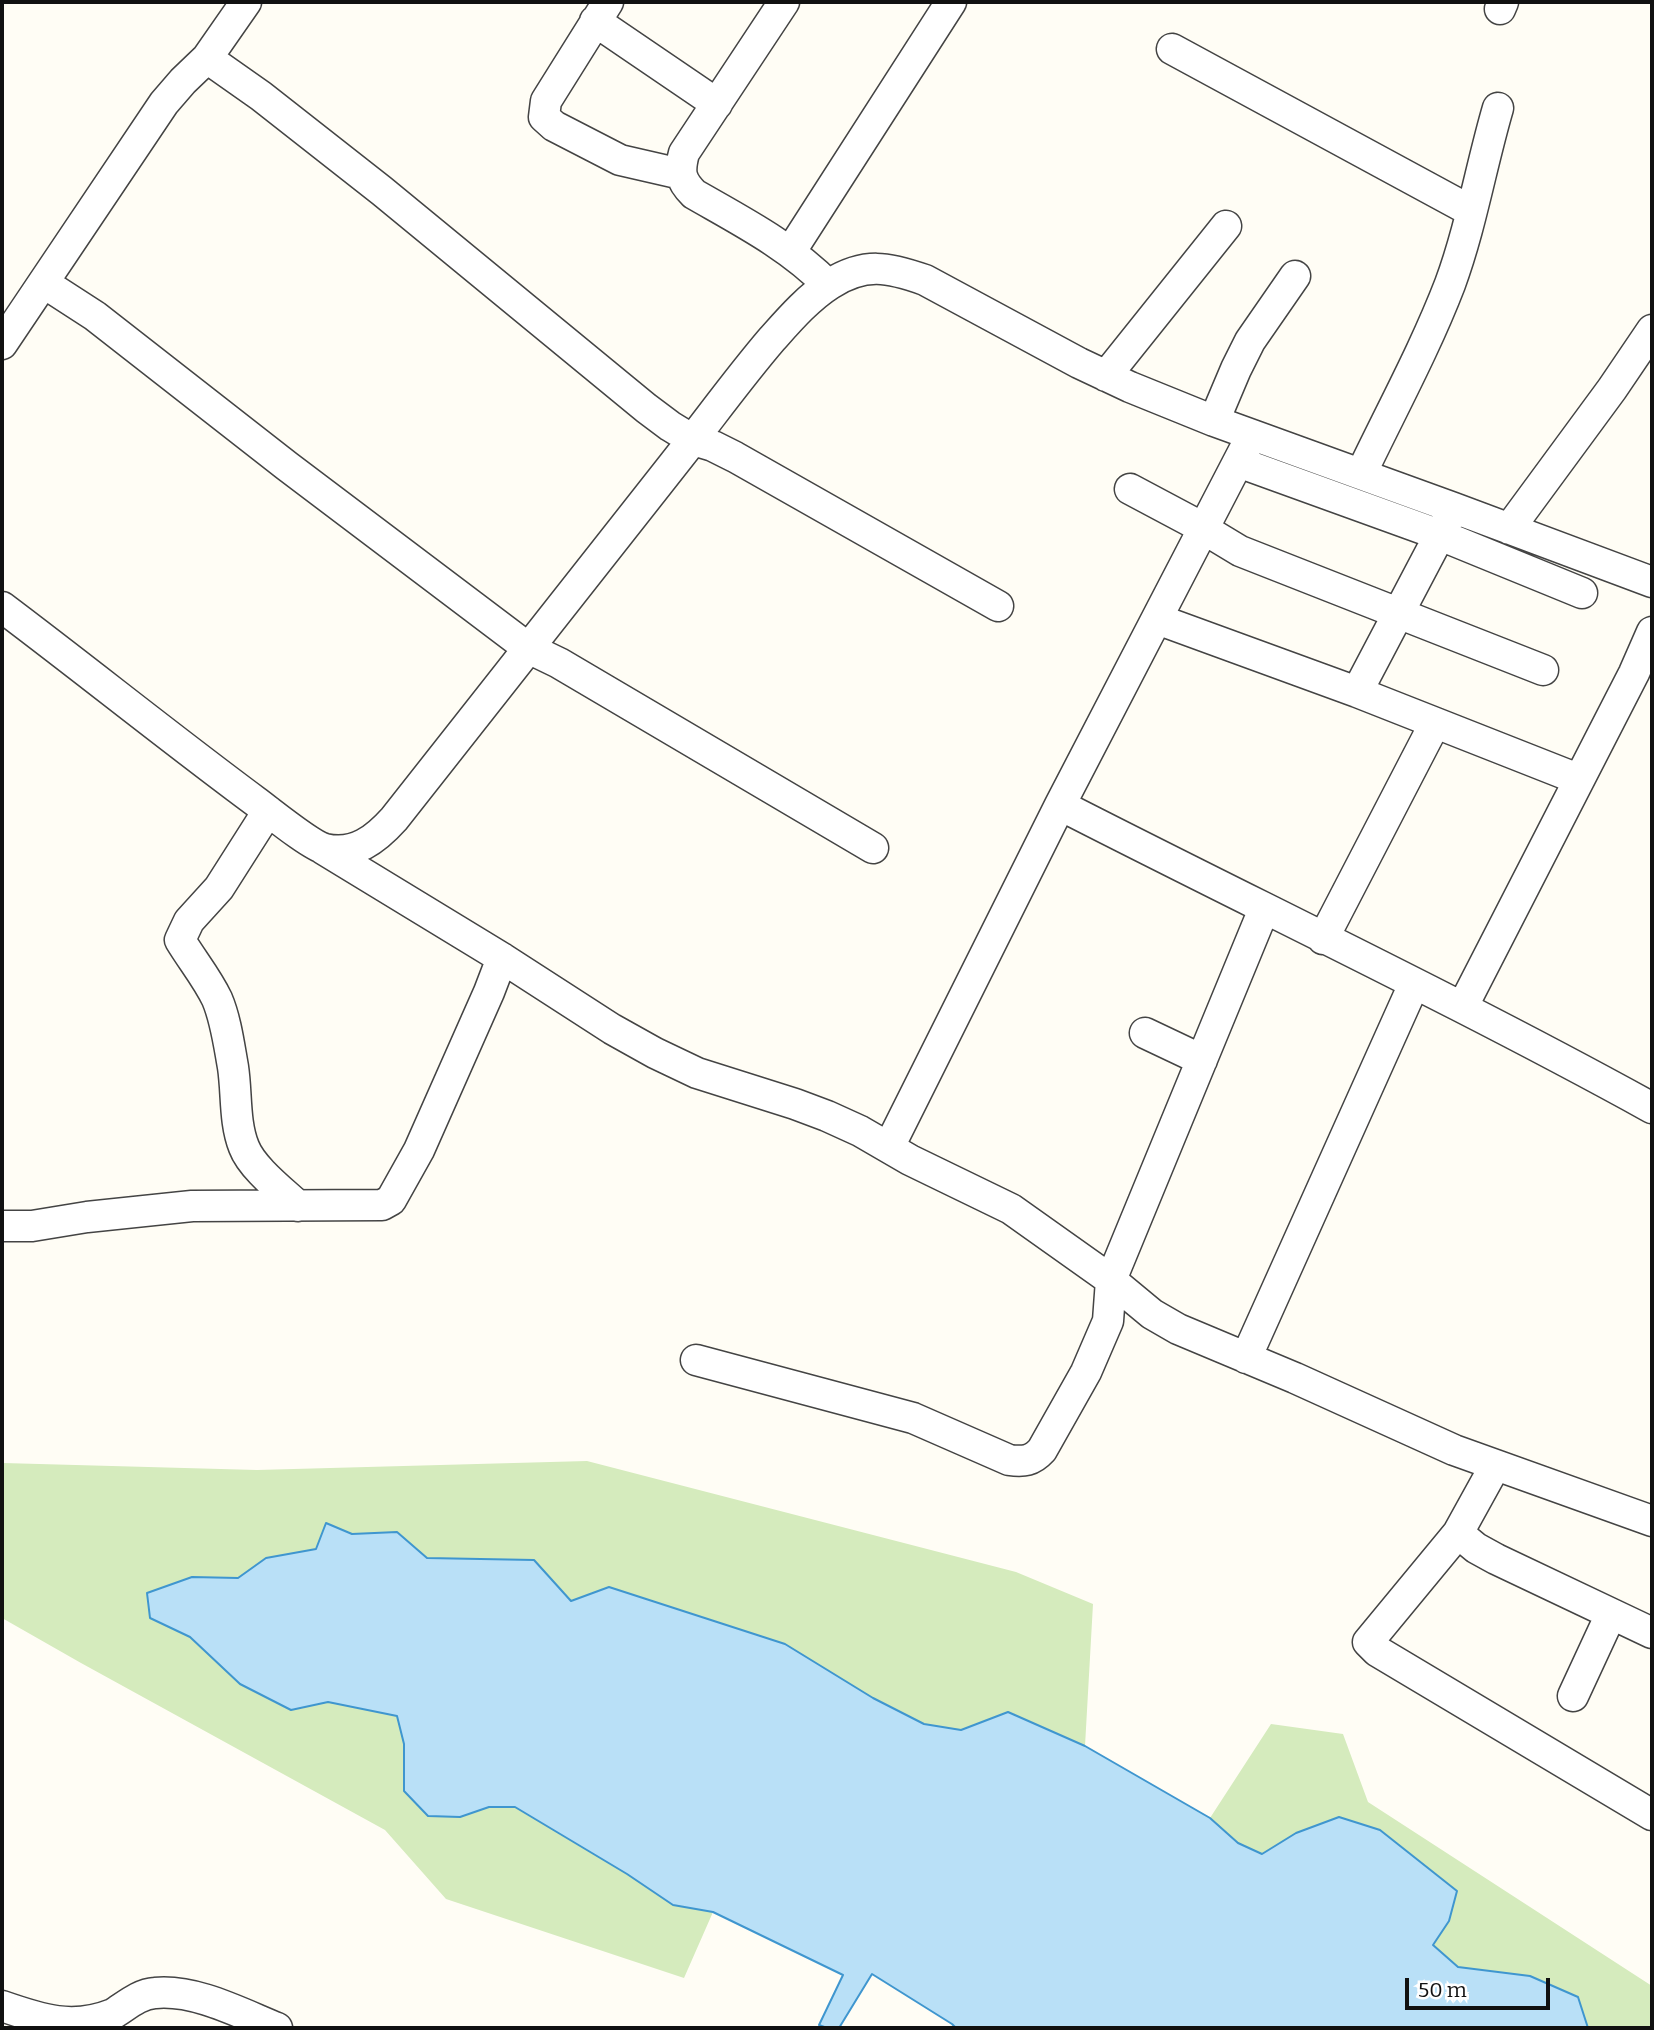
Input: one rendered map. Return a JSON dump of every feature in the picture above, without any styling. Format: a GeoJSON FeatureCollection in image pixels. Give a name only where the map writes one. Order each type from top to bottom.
{"type":"FeatureCollection","features":[{"type":"Feature","properties":{"kind":"street"},"geometry":{"type":"LineString","coordinates":[[2,344],[164,103],[183,80],[207,58],[246,2]]}},
{"type":"Feature","properties":{"kind":"street"},"geometry":{"type":"LineString","coordinates":[[784,2],[684,153],[681,174],[684,184],[694,194],[790,251],[828,285]]}},
{"type":"Feature","properties":{"kind":"street"},"geometry":{"type":"LineString","coordinates":[[790,251],[951,2]]}},
{"type":"Feature","properties":{"kind":"street"},"geometry":{"type":"LineString","coordinates":[[681,174],[620,160],[554,127],[544,117],[546,101],[602,11],[717,104]]}},
{"type":"Feature","properties":{"kind":"street"},"geometry":{"type":"LineString","coordinates":[[1172,49],[1471,211]]}},
{"type":"Feature","properties":{"kind":"street"},"geometry":{"type":"LineString","coordinates":[[207,58],[261,96],[382,191],[670,426],[693,440],[735,457],[998,606]]}},
{"type":"Feature","properties":{"kind":"street"},"geometry":{"type":"LineString","coordinates":[[1361,474],[1438,313],[1462,247],[1498,108]]}},
{"type":"Feature","properties":{"kind":"street"},"geometry":{"type":"LineString","coordinates":[[1106,376],[1226,226]]}},
{"type":"Feature","properties":{"kind":"street"},"geometry":{"type":"LineString","coordinates":[[323,849],[355,849],[384,830],[693,440],[749,365],[785,324],[828,285],[865,269],[883,268],[925,280],[1106,376],[1213,421],[1652,582]]}},
{"type":"Feature","properties":{"kind":"street"},"geometry":{"type":"LineString","coordinates":[[1213,421],[1251,341],[1295,276]]}},
{"type":"Feature","properties":{"kind":"street"},"geometry":{"type":"LineString","coordinates":[[44,282],[103,322],[287,466],[528,648],[571,670],[873,848]]}},
{"type":"Feature","properties":{"kind":"street"},"geometry":{"type":"LineString","coordinates":[[1509,529],[1612,390],[1652,330]]}},
{"type":"Feature","properties":{"kind":"street"},"geometry":{"type":"LineString","coordinates":[[889,1147],[1060,805],[1252,435]]}},
{"type":"Feature","properties":{"kind":"street"},"geometry":{"type":"LineString","coordinates":[[1238,462],[1440,535],[1582,593]]}},
{"type":"Feature","properties":{"kind":"street"},"geometry":{"type":"LineString","coordinates":[[1130,489],[1240,551],[1543,670]]}},
{"type":"Feature","properties":{"kind":"street"},"geometry":{"type":"LineString","coordinates":[[1357,692],[1454,508]]}},
{"type":"Feature","properties":{"kind":"street"},"geometry":{"type":"LineString","coordinates":[[2,607],[323,849],[655,1053],[697,1073],[827,1116],[1011,1209],[1169,1324],[1454,1450],[1652,1521]]}},
{"type":"Feature","properties":{"kind":"street"},"geometry":{"type":"LineString","coordinates":[[1157,620],[1357,692],[1578,779]]}},
{"type":"Feature","properties":{"kind":"street"},"geometry":{"type":"LineString","coordinates":[[1463,1006],[1634,673],[1652,632]]}},
{"type":"Feature","properties":{"kind":"street"},"geometry":{"type":"LineString","coordinates":[[1324,939],[1435,723]]}},
{"type":"Feature","properties":{"kind":"street"},"geometry":{"type":"LineString","coordinates":[[1060,805],[1414,984],[1463,1006],[1652,1108]]}},
{"type":"Feature","properties":{"kind":"street"},"geometry":{"type":"LineString","coordinates":[[268,810],[219,888],[189,921],[180,940],[218,1001],[233,1069],[238,1122],[244,1149],[258,1168],[298,1206]]}},
{"type":"Feature","properties":{"kind":"street"},"geometry":{"type":"LineString","coordinates":[[696,1360],[913,1418],[1009,1460],[1022,1462],[1034,1458],[1042,1450],[1086,1372],[1108,1321],[1111,1280],[1264,909]]}},
{"type":"Feature","properties":{"kind":"street"},"geometry":{"type":"LineString","coordinates":[[2,1226],[32,1226],[87,1217],[192,1206],[382,1205],[391,1200],[419,1150],[502,958]]}},
{"type":"Feature","properties":{"kind":"street"},"geometry":{"type":"LineString","coordinates":[[1246,1358],[1414,984]]}},
{"type":"Feature","properties":{"kind":"street"},"geometry":{"type":"LineString","coordinates":[[1145,1033],[1202,1060]]}},
{"type":"Feature","properties":{"kind":"street"},"geometry":{"type":"LineString","coordinates":[[221,1206],[258,1168]]}},
{"type":"Feature","properties":{"kind":"street"},"geometry":{"type":"LineString","coordinates":[[1495,1466],[1458,1533],[1368,1642],[1377,1651],[1652,1815]]}},
{"type":"Feature","properties":{"kind":"street"},"geometry":{"type":"LineString","coordinates":[[1458,1533],[1476,1548],[1496,1559],[1652,1633]]}},
{"type":"Feature","properties":{"kind":"street"},"geometry":{"type":"LineString","coordinates":[[1573,1696],[1611,1614]]}},
{"type":"Feature","properties":{"kind":"street"},"geometry":{"type":"LineString","coordinates":[[2,2006],[57,2026],[88,2027],[152,1993],[188,1994],[277,2028]]}},
{"type":"Feature","properties":{"kind":"green space"},"geometry":{"type":"Polygon","coordinates":[[[587,1461],[1016,1572],[1093,1604],[1085,1746],[1008,1712],[961,1730],[924,1724],[873,1698],[785,1644],[571,1601],[534,1560],[427,1558],[397,1532],[352,1534],[326,1523],[316,1549],[266,1558],[238,1578],[192,1577],[150,1618],[190,1637],[240,1684],[291,1710],[328,1702],[397,1716],[404,1744],[404,1791],[460,1817],[489,1807],[515,1807],[673,1905],[713,1912],[684,1978],[446,1899],[385,1830],[2,1618],[3,1463],[257,1470],[587,1461]]]}},
{"type":"Feature","properties":{"kind":"green space"},"geometry":{"type":"Polygon","coordinates":[[[1271,1724],[1343,1734],[1368,1802],[1652,1986],[1652,2028],[1588,2028],[1578,1997],[1530,1976],[1458,1967],[1432,1945],[1449,1921],[1296,1833],[1262,1855],[1238,1843],[1210,1818],[1271,1724]]]}},
{"type":"Feature","properties":{"kind":"water"},"geometry":{"type":"Polygon","coordinates":[[[326,1523],[352,1534],[397,1532],[427,1558],[534,1560],[571,1601],[609,1587],[785,1644],[873,1698],[924,1724],[961,1730],[1008,1712],[1085,1746],[1210,1818],[1238,1843],[1262,1854],[1296,1833],[1339,1817],[1380,1830],[1457,1891],[1449,1921],[1433,1945],[1458,1967],[1530,1976],[1578,1997],[1588,2028],[956,2028],[872,1974],[839,2028],[819,2025],[843,1975],[713,1912],[673,1905],[515,1807],[489,1807],[460,1817],[428,1816],[404,1791],[404,1744],[397,1716],[328,1702],[291,1710],[240,1684],[190,1637],[150,1618],[147,1593],[192,1577],[238,1578],[266,1558],[316,1549],[326,1523]]]}}]}
